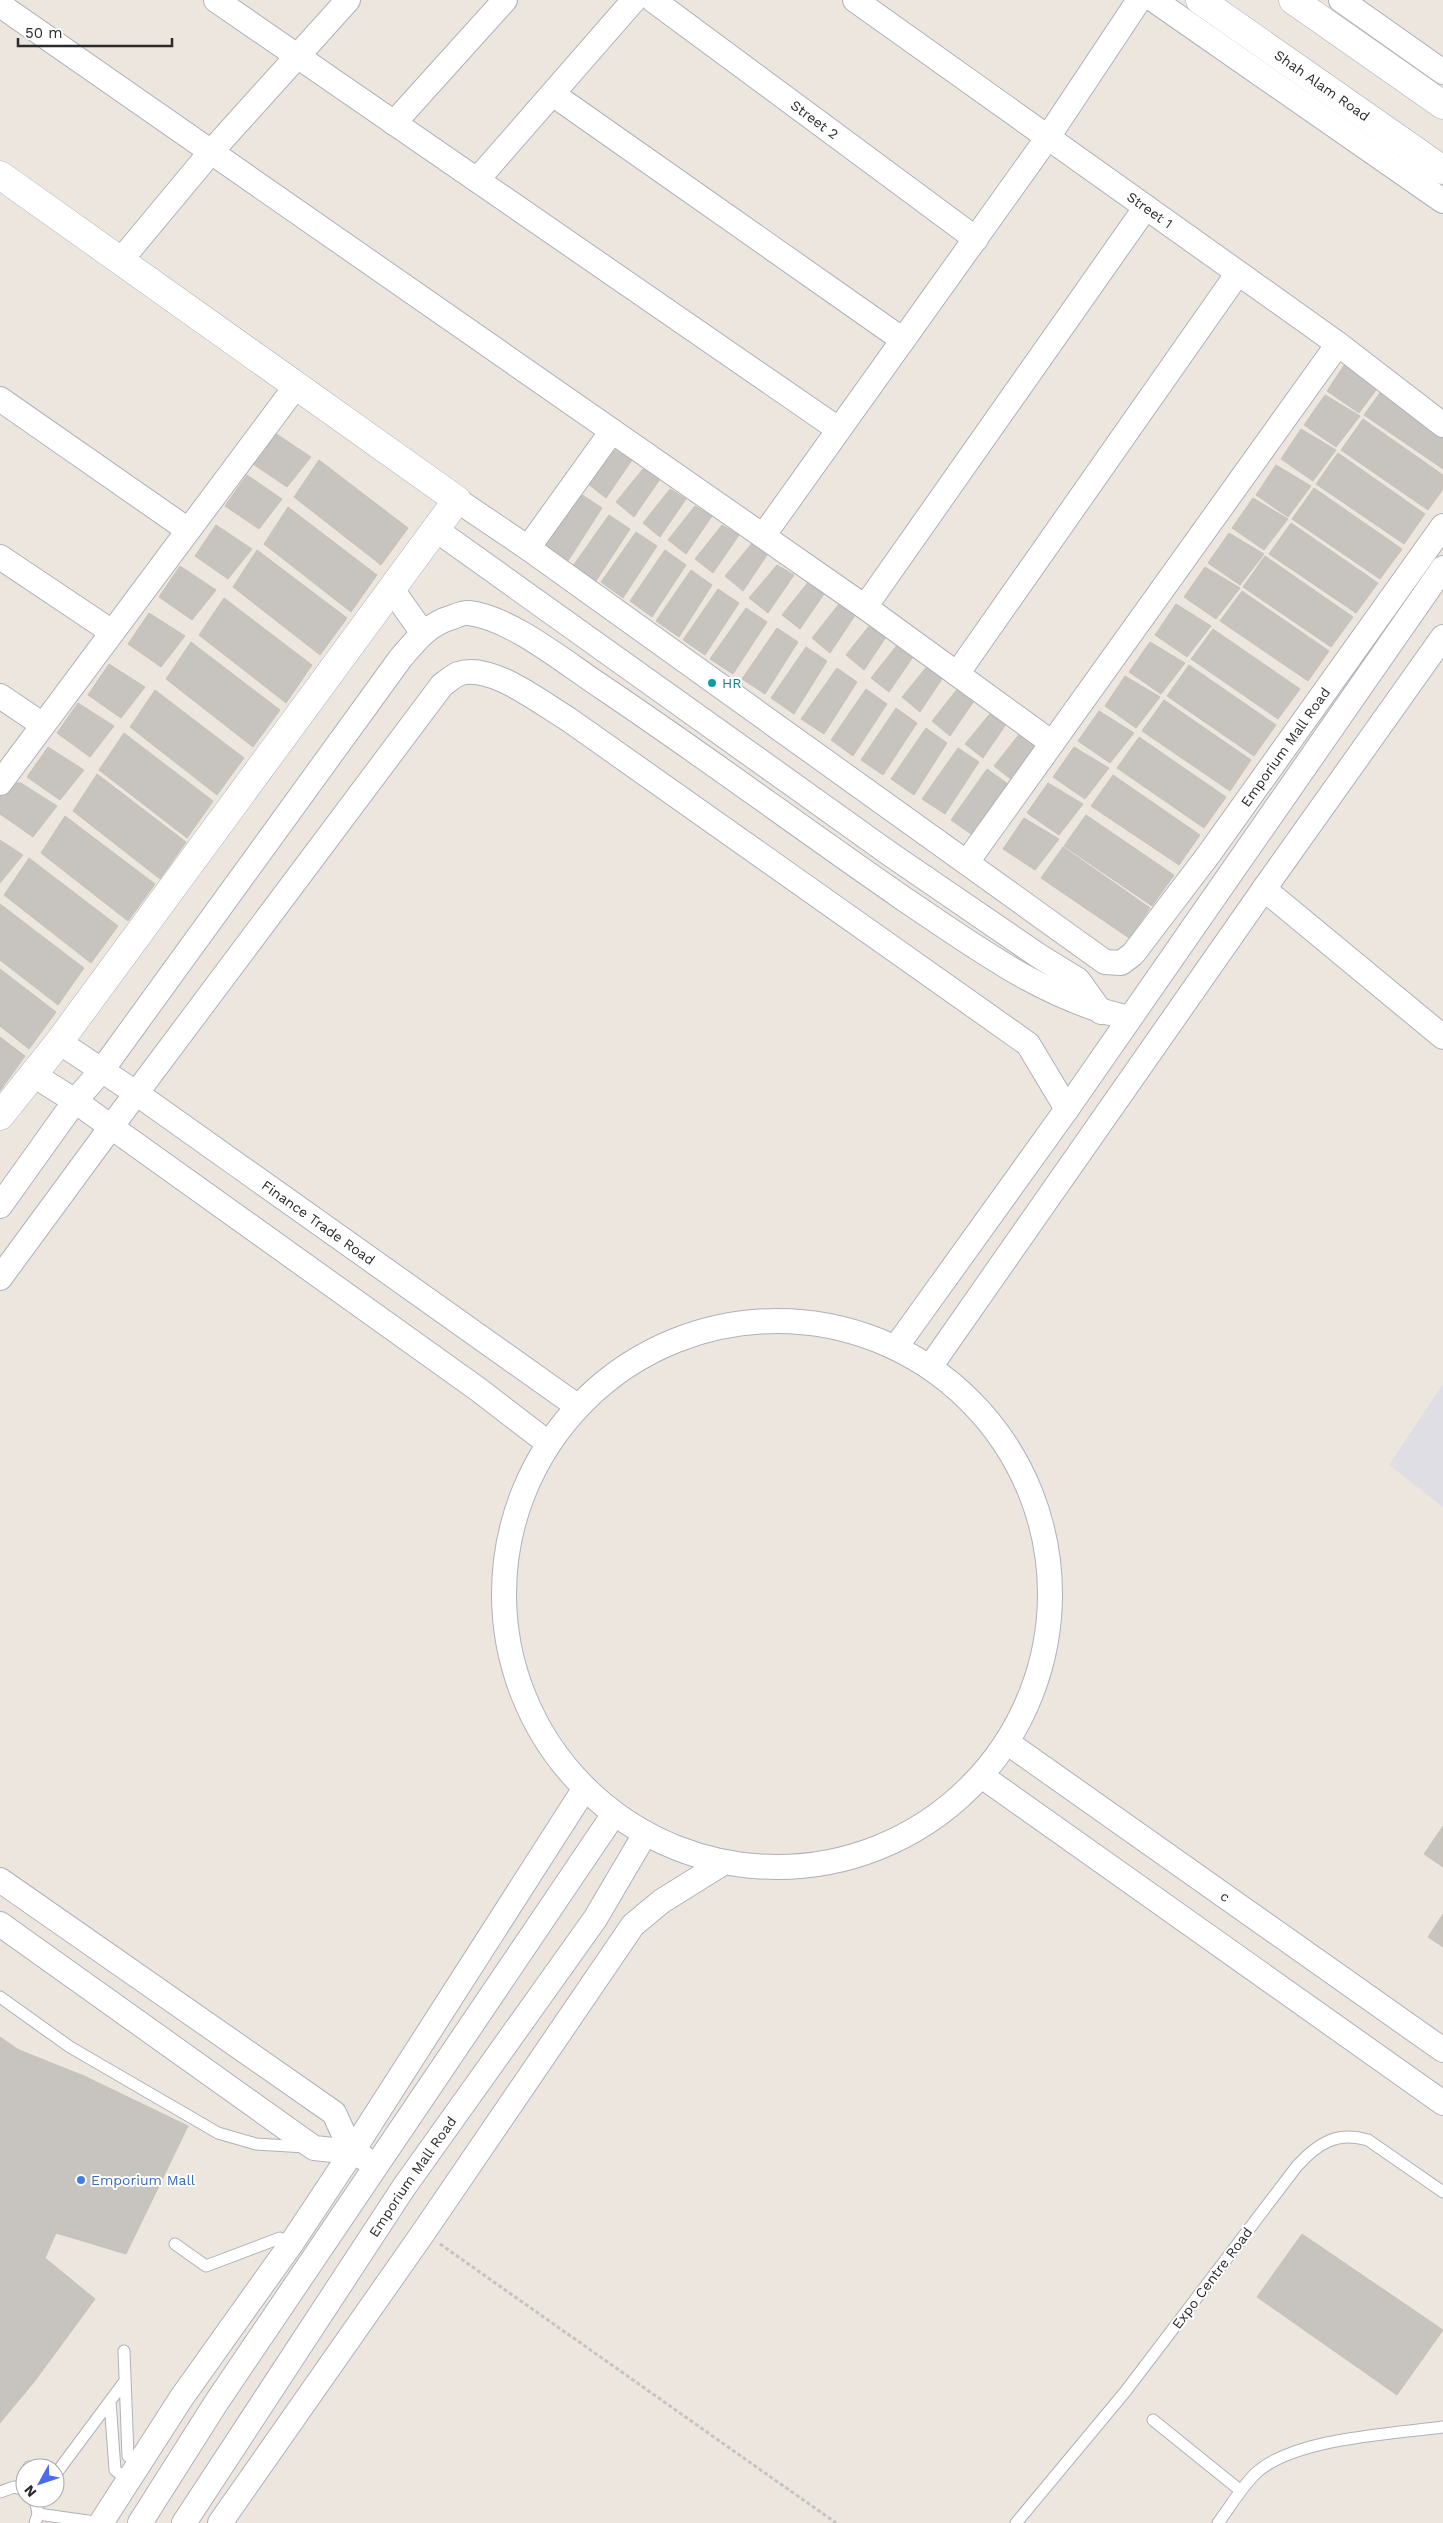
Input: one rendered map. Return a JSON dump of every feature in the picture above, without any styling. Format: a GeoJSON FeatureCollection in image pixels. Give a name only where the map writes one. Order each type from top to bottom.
{"type":"FeatureCollection","features":[{"type":"Feature","properties":{"kind":"street"},"geometry":{"type":"LineString","coordinates":[[216,0],[838,429]]}},
{"type":"Feature","properties":{"kind":"street"},"geometry":{"type":"LineString","coordinates":[[121,260],[210,153],[348,0]]}},
{"type":"Feature","properties":{"kind":"street"},"geometry":{"type":"LineString","coordinates":[[394,123],[505,0]]}},
{"type":"Feature","properties":{"kind":"street"},"geometry":{"type":"LineString","coordinates":[[477,180],[554,95],[634,0]]}},
{"type":"Feature","properties":{"kind":"street","name":"Street 2"},"geometry":{"type":"LineString","coordinates":[[653,0],[976,239]]}},
{"type":"Feature","properties":{"kind":"street","name":"Street 1"},"geometry":{"type":"LineString","coordinates":[[856,0],[1338,344],[1443,425]]}},
{"type":"Feature","properties":{"kind":"street"},"geometry":{"type":"LineString","coordinates":[[763,536],[1048,137],[1139,0]]}},
{"type":"Feature","properties":{"kind":"street"},"geometry":{"type":"LineString","coordinates":[[1154,0],[1443,202]]}},
{"type":"Feature","properties":{"kind":"street","name":"Shah Alam Road"},"geometry":{"type":"LineString","coordinates":[[1200,0],[1443,170]]}},
{"type":"Feature","properties":{"kind":"street"},"geometry":{"type":"LineString","coordinates":[[1293,0],[1443,105]]}},
{"type":"Feature","properties":{"kind":"street"},"geometry":{"type":"LineString","coordinates":[[1341,0],[1441,66]]}},
{"type":"Feature","properties":{"kind":"street"},"geometry":{"type":"LineString","coordinates":[[0,5],[210,153],[865,607],[1052,743]]}},
{"type":"Feature","properties":{"kind":"street"},"geometry":{"type":"LineString","coordinates":[[554,95],[903,340]]}},
{"type":"Feature","properties":{"kind":"street"},"geometry":{"type":"LineString","coordinates":[[0,175],[968,862],[1338,344]]}},
{"type":"Feature","properties":{"kind":"street"},"geometry":{"type":"LineString","coordinates":[[865,607],[1146,207]]}},
{"type":"Feature","properties":{"kind":"street"},"geometry":{"type":"LineString","coordinates":[[957,674],[1238,273]]}},
{"type":"Feature","properties":{"kind":"street"},"geometry":{"type":"LineString","coordinates":[[0,783],[296,386]]}},
{"type":"Feature","properties":{"kind":"street"},"geometry":{"type":"LineString","coordinates":[[0,399],[188,530]]}},
{"type":"Feature","properties":{"kind":"street"},"geometry":{"type":"LineString","coordinates":[[528,548],[612,431]]}},
{"type":"Feature","properties":{"kind":"street"},"geometry":{"type":"LineString","coordinates":[[0,1116],[59,1042],[457,500]]}},
{"type":"Feature","properties":{"kind":"street","name":"Emporium Mall Road"},"geometry":{"type":"LineString","coordinates":[[968,862],[1105,962],[1121,963],[1134,954],[1209,854],[1443,526]]}},
{"type":"Feature","properties":{"kind":"street"},"geometry":{"type":"LineString","coordinates":[[435,529],[890,854],[1039,956],[1078,980],[1101,1012]]}},
{"type":"Feature","properties":{"kind":"street"},"geometry":{"type":"LineString","coordinates":[[0,557],[112,632]]}},
{"type":"Feature","properties":{"kind":"street"},"geometry":{"type":"LineString","coordinates":[[896,1347],[1067,1109],[1443,568]]}},
{"type":"Feature","properties":{"kind":"street"},"geometry":{"type":"LineString","coordinates":[[391,588],[422,632]]}},
{"type":"Feature","properties":{"kind":"street"},"geometry":{"type":"LineString","coordinates":[[0,1206],[75,1101],[102,1070],[400,659],[422,632],[440,620],[466,612],[492,618],[518,632],[656,724],[852,863],[990,957],[1037,985],[1101,1012],[1129,1018]]}},
{"type":"Feature","properties":{"kind":"street"},"geometry":{"type":"LineString","coordinates":[[930,1367],[1264,888],[1443,637]]}},
{"type":"Feature","properties":{"kind":"street"},"geometry":{"type":"LineString","coordinates":[[0,1278],[111,1126],[442,685],[458,674],[475,672],[500,678],[568,719],[1028,1044],[1067,1109]]}},
{"type":"Feature","properties":{"kind":"street"},"geometry":{"type":"LineString","coordinates":[[0,696],[43,725]]}},
{"type":"Feature","properties":{"kind":"street"},"geometry":{"type":"LineString","coordinates":[[1264,888],[1443,1037]]}},
{"type":"Feature","properties":{"kind":"street","name":"Finance Trade Road"},"geometry":{"type":"LineString","coordinates":[[59,1042],[136,1093],[577,1406]]}},
{"type":"Feature","properties":{"kind":"street"},"geometry":{"type":"LineString","coordinates":[[32,1074],[111,1126],[479,1390],[548,1443]]}},
{"type":"Feature","properties":{"kind":"street"},"geometry":{"type":"LineString","coordinates":[[761,1320],[830,1325],[896,1347],[930,1367],[983,1414],[1023,1473],[1046,1540],[1051,1610],[1039,1679],[1008,1743],[983,1778],[928,1824],[864,1855],[794,1868],[723,1863],[646,1834],[614,1814],[585,1788],[546,1739],[518,1683],[505,1622],[506,1559],[520,1499],[548,1443],[577,1406],[630,1362],[693,1333],[761,1320]]}},
{"type":"Feature","properties":{"kind":"street","name":"c"},"geometry":{"type":"LineString","coordinates":[[1008,1743],[1443,2050]]}},
{"type":"Feature","properties":{"kind":"street"},"geometry":{"type":"LineString","coordinates":[[983,1778],[1443,2103]]}},
{"type":"Feature","properties":{"kind":"street"},"geometry":{"type":"LineString","coordinates":[[102,2523],[182,2397],[291,2244],[352,2152],[585,1788]]}},
{"type":"Feature","properties":{"kind":"street"},"geometry":{"type":"LineString","coordinates":[[140,2523],[216,2403],[614,1814]]}},
{"type":"Feature","properties":{"kind":"street","name":"Emporium Mall Road"},"geometry":{"type":"LineString","coordinates":[[184,2523],[404,2187],[595,1918],[646,1834]]}},
{"type":"Feature","properties":{"kind":"street"},"geometry":{"type":"LineString","coordinates":[[220,2523],[423,2233],[632,1925],[662,1901],[723,1863]]}},
{"type":"Feature","properties":{"kind":"street"},"geometry":{"type":"LineString","coordinates":[[0,1880],[334,2113],[352,2152]]}},
{"type":"Feature","properties":{"kind":"street"},"geometry":{"type":"LineString","coordinates":[[0,1924],[314,2148],[352,2152],[377,2166]]}},
{"type":"Feature","properties":{"kind":"lane"},"geometry":{"type":"LineString","coordinates":[[0,1997],[70,2047],[218,2133],[256,2144],[314,2148]]}},
{"type":"Feature","properties":{"kind":"lane","name":"Expo Centre Road"},"geometry":{"type":"LineString","coordinates":[[1016,2523],[1125,2392],[1297,2166],[1325,2141],[1340,2136],[1356,2136],[1368,2140],[1443,2192]]}},
{"type":"Feature","properties":{"kind":"lane"},"geometry":{"type":"LineString","coordinates":[[175,2244],[206,2266],[280,2238],[291,2244]]}},
{"type":"Feature","properties":{"kind":"lane"},"geometry":{"type":"LineString","coordinates":[[110,2401],[115,2470],[134,2471],[128,2456],[124,2351]]}},
{"type":"Feature","properties":{"kind":"lane"},"geometry":{"type":"LineString","coordinates":[[65,2462],[125,2381]]}},
{"type":"Feature","properties":{"kind":"lane"},"geometry":{"type":"LineString","coordinates":[[1154,2420],[1241,2491]]}},
{"type":"Feature","properties":{"kind":"lane"},"geometry":{"type":"LineString","coordinates":[[1218,2523],[1255,2474],[1272,2461],[1292,2451],[1313,2446],[1443,2427]]}},
{"type":"Feature","properties":{"kind":"lane"},"geometry":{"type":"LineString","coordinates":[[0,2492],[15,2487]]}},
{"type":"Feature","properties":{"kind":"lane"},"geometry":{"type":"LineString","coordinates":[[37,2518],[102,2523]]}},
{"type":"Feature","properties":{"kind":"path"},"geometry":{"type":"LineString","coordinates":[[423,2233],[836,2523]]}},
{"type":"Feature","properties":{"kind":"shaded area"},"geometry":{"type":"Polygon","coordinates":[[[1443,1384],[1443,1507],[1389,1465],[1443,1384]]]}},
{"type":"Feature","properties":{"kind":"building"},"geometry":{"type":"Polygon","coordinates":[[[1347,361],[1382,382],[1359,413],[1327,391],[1347,361]]]}},
{"type":"Feature","properties":{"kind":"building"},"geometry":{"type":"Polygon","coordinates":[[[1382,390],[1443,432],[1443,469],[1364,415],[1382,390]]]}},
{"type":"Feature","properties":{"kind":"building"},"geometry":{"type":"Polygon","coordinates":[[[1325,395],[1360,416],[1336,447],[1304,425],[1325,395]]]}},
{"type":"Feature","properties":{"kind":"building"},"geometry":{"type":"Polygon","coordinates":[[[1363,419],[1443,475],[1443,489],[1428,510],[1341,450],[1363,419]]]}},
{"type":"Feature","properties":{"kind":"building"},"geometry":{"type":"Polygon","coordinates":[[[1301,429],[1336,450],[1313,481],[1281,459],[1301,429]]]}},
{"type":"Feature","properties":{"kind":"building"},"geometry":{"type":"Polygon","coordinates":[[[275,433],[311,457],[287,487],[253,464],[275,433]]]}},
{"type":"Feature","properties":{"kind":"building"},"geometry":{"type":"Polygon","coordinates":[[[615,450],[632,460],[606,498],[588,484],[615,450]]]}},
{"type":"Feature","properties":{"kind":"building"},"geometry":{"type":"Polygon","coordinates":[[[1338,453],[1425,514],[1404,544],[1316,484],[1338,453]]]}},
{"type":"Feature","properties":{"kind":"building"},"geometry":{"type":"Polygon","coordinates":[[[319,460],[408,528],[381,565],[294,497],[319,460]]]}},
{"type":"Feature","properties":{"kind":"building"},"geometry":{"type":"Polygon","coordinates":[[[1276,465],[1311,486],[1288,517],[1256,495],[1276,465]]]}},
{"type":"Feature","properties":{"kind":"building"},"geometry":{"type":"Polygon","coordinates":[[[643,469],[660,479],[634,517],[616,502],[643,469]]]}},
{"type":"Feature","properties":{"kind":"building"},"geometry":{"type":"Polygon","coordinates":[[[247,475],[282,499],[259,529],[225,506],[247,475]]]}},
{"type":"Feature","properties":{"kind":"building"},"geometry":{"type":"Polygon","coordinates":[[[1314,488],[1402,549],[1380,579],[1292,519],[1314,488]]]}},
{"type":"Feature","properties":{"kind":"building"},"geometry":{"type":"Polygon","coordinates":[[[670,489],[686,499],[660,537],[643,523],[670,489]]]}},
{"type":"Feature","properties":{"kind":"building"},"geometry":{"type":"Polygon","coordinates":[[[581,494],[602,508],[568,561],[546,545],[581,494]]]}},
{"type":"Feature","properties":{"kind":"building"},"geometry":{"type":"Polygon","coordinates":[[[1253,498],[1288,519],[1264,550],[1232,528],[1253,498]]]}},
{"type":"Feature","properties":{"kind":"building"},"geometry":{"type":"Polygon","coordinates":[[[695,506],[712,516],[686,554],[668,540],[695,506]]]}},
{"type":"Feature","properties":{"kind":"building"},"geometry":{"type":"Polygon","coordinates":[[[288,507],[377,575],[351,612],[264,544],[288,507]]]}},
{"type":"Feature","properties":{"kind":"building"},"geometry":{"type":"Polygon","coordinates":[[[609,515],[630,529],[596,581],[573,566],[609,515]]]}},
{"type":"Feature","properties":{"kind":"building"},"geometry":{"type":"Polygon","coordinates":[[[1291,523],[1378,583],[1356,613],[1269,554],[1291,523]]]}},
{"type":"Feature","properties":{"kind":"building"},"geometry":{"type":"Polygon","coordinates":[[[216,525],[252,549],[228,579],[195,556],[216,525]]]}},
{"type":"Feature","properties":{"kind":"building"},"geometry":{"type":"Polygon","coordinates":[[[722,525],[739,535],[713,573],[695,559],[722,525]]]}},
{"type":"Feature","properties":{"kind":"building"},"geometry":{"type":"Polygon","coordinates":[[[636,532],[657,546],[623,598],[601,582],[636,532]]]}},
{"type":"Feature","properties":{"kind":"building"},"geometry":{"type":"Polygon","coordinates":[[[1229,533],[1264,554],[1240,585],[1208,563],[1229,533]]]}},
{"type":"Feature","properties":{"kind":"building"},"geometry":{"type":"Polygon","coordinates":[[[753,542],[769,552],[743,591],[725,576],[753,542]]]}},
{"type":"Feature","properties":{"kind":"building"},"geometry":{"type":"Polygon","coordinates":[[[257,550],[347,618],[320,655],[233,587],[257,550]]]}},
{"type":"Feature","properties":{"kind":"building"},"geometry":{"type":"Polygon","coordinates":[[[665,550],[686,565],[652,617],[630,601],[665,550]]]}},
{"type":"Feature","properties":{"kind":"building"},"geometry":{"type":"Polygon","coordinates":[[[1265,556],[1353,617],[1331,647],[1243,587],[1265,556]]]}},
{"type":"Feature","properties":{"kind":"building"},"geometry":{"type":"Polygon","coordinates":[[[777,565],[794,575],[768,613],[749,598],[777,565]]]}},
{"type":"Feature","properties":{"kind":"building"},"geometry":{"type":"Polygon","coordinates":[[[180,566],[216,590],[192,620],[159,597],[180,566]]]}},
{"type":"Feature","properties":{"kind":"building"},"geometry":{"type":"Polygon","coordinates":[[[1205,567],[1240,588],[1216,619],[1184,597],[1205,567]]]}},
{"type":"Feature","properties":{"kind":"building"},"geometry":{"type":"Polygon","coordinates":[[[691,570],[712,585],[679,637],[656,621],[691,570]]]}},
{"type":"Feature","properties":{"kind":"building"},"geometry":{"type":"Polygon","coordinates":[[[809,581],[826,591],[800,629],[782,615],[809,581]]]}},
{"type":"Feature","properties":{"kind":"building"},"geometry":{"type":"Polygon","coordinates":[[[718,589],[739,603],[705,655],[683,640],[718,589]]]}},
{"type":"Feature","properties":{"kind":"building"},"geometry":{"type":"Polygon","coordinates":[[[1242,591],[1329,651],[1308,681],[1220,621],[1242,591]]]}},
{"type":"Feature","properties":{"kind":"building"},"geometry":{"type":"Polygon","coordinates":[[[224,598],[312,665],[286,703],[199,635],[224,598]]]}},
{"type":"Feature","properties":{"kind":"building"},"geometry":{"type":"Polygon","coordinates":[[[839,604],[856,614],[830,653],[812,638],[839,604]]]}},
{"type":"Feature","properties":{"kind":"building"},"geometry":{"type":"Polygon","coordinates":[[[1176,604],[1211,626],[1187,657],[1155,635],[1176,604]]]}},
{"type":"Feature","properties":{"kind":"building"},"geometry":{"type":"Polygon","coordinates":[[[746,608],[767,622],[733,674],[710,659],[746,608]]]}},
{"type":"Feature","properties":{"kind":"building"},"geometry":{"type":"Polygon","coordinates":[[[149,613],[185,636],[161,667],[128,644],[149,613]]]}},
{"type":"Feature","properties":{"kind":"building"},"geometry":{"type":"Polygon","coordinates":[[[873,621],[890,631],[864,670],[846,655],[873,621]]]}},
{"type":"Feature","properties":{"kind":"building"},"geometry":{"type":"Polygon","coordinates":[[[777,628],[798,642],[765,694],[742,679],[777,628]]]}},
{"type":"Feature","properties":{"kind":"building"},"geometry":{"type":"Polygon","coordinates":[[[1213,629],[1300,689],[1278,719],[1191,659],[1213,629]]]}},
{"type":"Feature","properties":{"kind":"building"},"geometry":{"type":"Polygon","coordinates":[[[191,642],[280,710],[253,747],[166,679],[191,642]]]}},
{"type":"Feature","properties":{"kind":"building"},"geometry":{"type":"Polygon","coordinates":[[[1150,642],[1185,663],[1161,694],[1129,672],[1150,642]]]}},
{"type":"Feature","properties":{"kind":"building"},"geometry":{"type":"Polygon","coordinates":[[[898,644],[915,654],[889,692],[871,678],[898,644]]]}},
{"type":"Feature","properties":{"kind":"building"},"geometry":{"type":"Polygon","coordinates":[[[806,647],[827,661],[794,714],[771,698],[806,647]]]}},
{"type":"Feature","properties":{"kind":"building"},"geometry":{"type":"Polygon","coordinates":[[[109,664],[145,687],[121,718],[88,695],[109,664]]]}},
{"type":"Feature","properties":{"kind":"building"},"geometry":{"type":"Polygon","coordinates":[[[929,664],[946,673],[920,712],[902,697],[929,664]]]}},
{"type":"Feature","properties":{"kind":"building"},"geometry":{"type":"Polygon","coordinates":[[[1189,665],[1276,725],[1254,756],[1167,696],[1189,665]]]}},
{"type":"Feature","properties":{"kind":"building"},"geometry":{"type":"Polygon","coordinates":[[[837,668],[857,682],[824,734],[801,719],[837,668]]]}},
{"type":"Feature","properties":{"kind":"building"},"geometry":{"type":"Polygon","coordinates":[[[1125,676],[1160,697],[1136,728],[1105,706],[1125,676]]]}},
{"type":"Feature","properties":{"kind":"building"},"geometry":{"type":"Polygon","coordinates":[[[959,687],[976,698],[950,736],[932,721],[959,687]]]}},
{"type":"Feature","properties":{"kind":"building"},"geometry":{"type":"Polygon","coordinates":[[[866,689],[887,704],[853,756],[831,740],[866,689]]]}},
{"type":"Feature","properties":{"kind":"building"},"geometry":{"type":"Polygon","coordinates":[[[155,690],[244,758],[217,795],[130,727],[155,690]]]}},
{"type":"Feature","properties":{"kind":"building"},"geometry":{"type":"Polygon","coordinates":[[[1164,700],[1251,760],[1230,791],[1142,731],[1164,700]]]}},
{"type":"Feature","properties":{"kind":"building"},"geometry":{"type":"Polygon","coordinates":[[[78,703],[114,726],[90,757],[57,733],[78,703]]]}},
{"type":"Feature","properties":{"kind":"building"},"geometry":{"type":"Polygon","coordinates":[[[896,708],[917,723],[883,775],[861,760],[896,708]]]}},
{"type":"Feature","properties":{"kind":"building"},"geometry":{"type":"Polygon","coordinates":[[[993,710],[1009,720],[983,758],[965,744],[993,710]]]}},
{"type":"Feature","properties":{"kind":"building"},"geometry":{"type":"Polygon","coordinates":[[[1099,711],[1134,733],[1110,763],[1078,741],[1099,711]]]}},
{"type":"Feature","properties":{"kind":"building"},"geometry":{"type":"Polygon","coordinates":[[[926,728],[947,743],[914,795],[891,779],[926,728]]]}},
{"type":"Feature","properties":{"kind":"building"},"geometry":{"type":"Polygon","coordinates":[[[1021,732],[1038,742],[1012,780],[994,766],[1021,732]]]}},
{"type":"Feature","properties":{"kind":"building"},"geometry":{"type":"Polygon","coordinates":[[[124,733],[213,801],[187,838],[99,770],[124,733]]]}},
{"type":"Feature","properties":{"kind":"building"},"geometry":{"type":"Polygon","coordinates":[[[1139,737],[1226,797],[1204,828],[1117,768],[1139,737]]]}},
{"type":"Feature","properties":{"kind":"building"},"geometry":{"type":"Polygon","coordinates":[[[48,747],[84,770],[60,800],[27,777],[48,747]]]}},
{"type":"Feature","properties":{"kind":"building"},"geometry":{"type":"Polygon","coordinates":[[[1074,747],[1109,768],[1085,799],[1053,777],[1074,747]]]}},
{"type":"Feature","properties":{"kind":"building"},"geometry":{"type":"Polygon","coordinates":[[[958,748],[979,762],[945,814],[922,799],[958,748]]]}},
{"type":"Feature","properties":{"kind":"building"},"geometry":{"type":"Polygon","coordinates":[[[987,769],[1008,784],[974,836],[951,820],[987,769]]]}},
{"type":"Feature","properties":{"kind":"building"},"geometry":{"type":"Polygon","coordinates":[[[97,774],[186,842],[160,879],[73,811],[97,774]]]}},
{"type":"Feature","properties":{"kind":"building"},"geometry":{"type":"Polygon","coordinates":[[[1113,775],[1200,835],[1179,865],[1091,806],[1113,775]]]}},
{"type":"Feature","properties":{"kind":"building"},"geometry":{"type":"Polygon","coordinates":[[[0,783],[21,783],[57,806],[33,837],[0,814],[0,783]]]}},
{"type":"Feature","properties":{"kind":"building"},"geometry":{"type":"Polygon","coordinates":[[[1048,783],[1083,804],[1059,835],[1027,813],[1048,783]]]}},
{"type":"Feature","properties":{"kind":"building"},"geometry":{"type":"Polygon","coordinates":[[[1086,815],[1174,875],[1152,906],[1064,846],[1086,815]]]}},
{"type":"Feature","properties":{"kind":"building"},"geometry":{"type":"Polygon","coordinates":[[[65,816],[155,884],[128,921],[41,853],[65,816]]]}},
{"type":"Feature","properties":{"kind":"building"},"geometry":{"type":"Polygon","coordinates":[[[1024,818],[1059,839],[1035,870],[1003,849],[1024,818]]]}},
{"type":"Feature","properties":{"kind":"building"},"geometry":{"type":"Polygon","coordinates":[[[0,840],[23,855],[0,883],[0,840]]]}},
{"type":"Feature","properties":{"kind":"building"},"geometry":{"type":"Polygon","coordinates":[[[1063,847],[1150,908],[1129,938],[1041,878],[1063,847]]]}},
{"type":"Feature","properties":{"kind":"building"},"geometry":{"type":"Polygon","coordinates":[[[29,858],[118,926],[91,963],[4,895],[29,858]]]}},
{"type":"Feature","properties":{"kind":"building"},"geometry":{"type":"Polygon","coordinates":[[[0,904],[84,968],[58,1005],[0,960],[0,904]]]}},
{"type":"Feature","properties":{"kind":"building"},"geometry":{"type":"Polygon","coordinates":[[[0,969],[56,1012],[29,1049],[0,1026],[0,969]]]}},
{"type":"Feature","properties":{"kind":"building"},"geometry":{"type":"Polygon","coordinates":[[[0,1037],[25,1056],[0,1091],[0,1037]]]}},
{"type":"Feature","properties":{"kind":"building"},"geometry":{"type":"Polygon","coordinates":[[[1443,1826],[1443,1867],[1424,1854],[1443,1826]]]}},
{"type":"Feature","properties":{"kind":"building"},"geometry":{"type":"Polygon","coordinates":[[[1443,1914],[1443,1947],[1428,1937],[1443,1914]]]}},
{"type":"Feature","properties":{"kind":"building","name":"Emporium Mall"},"geometry":{"type":"Polygon","coordinates":[[[0,2037],[19,2050],[84,2076],[188,2126],[126,2254],[56,2233],[45,2258],[95,2299],[34,2382],[0,2423],[0,2037]]]}},
{"type":"Feature","properties":{"kind":"building"},"geometry":{"type":"Polygon","coordinates":[[[1302,2234],[1443,2330],[1397,2395],[1257,2297],[1302,2234]]]}},
{"type":"Feature","properties":{"kind":"place","name":"HR"},"geometry":{"type":"Point","coordinates":[712,683]}},
{"type":"Feature","properties":{"kind":"place","name":"Emporium Mall"},"geometry":{"type":"Point","coordinates":[81,2180]}}]}
